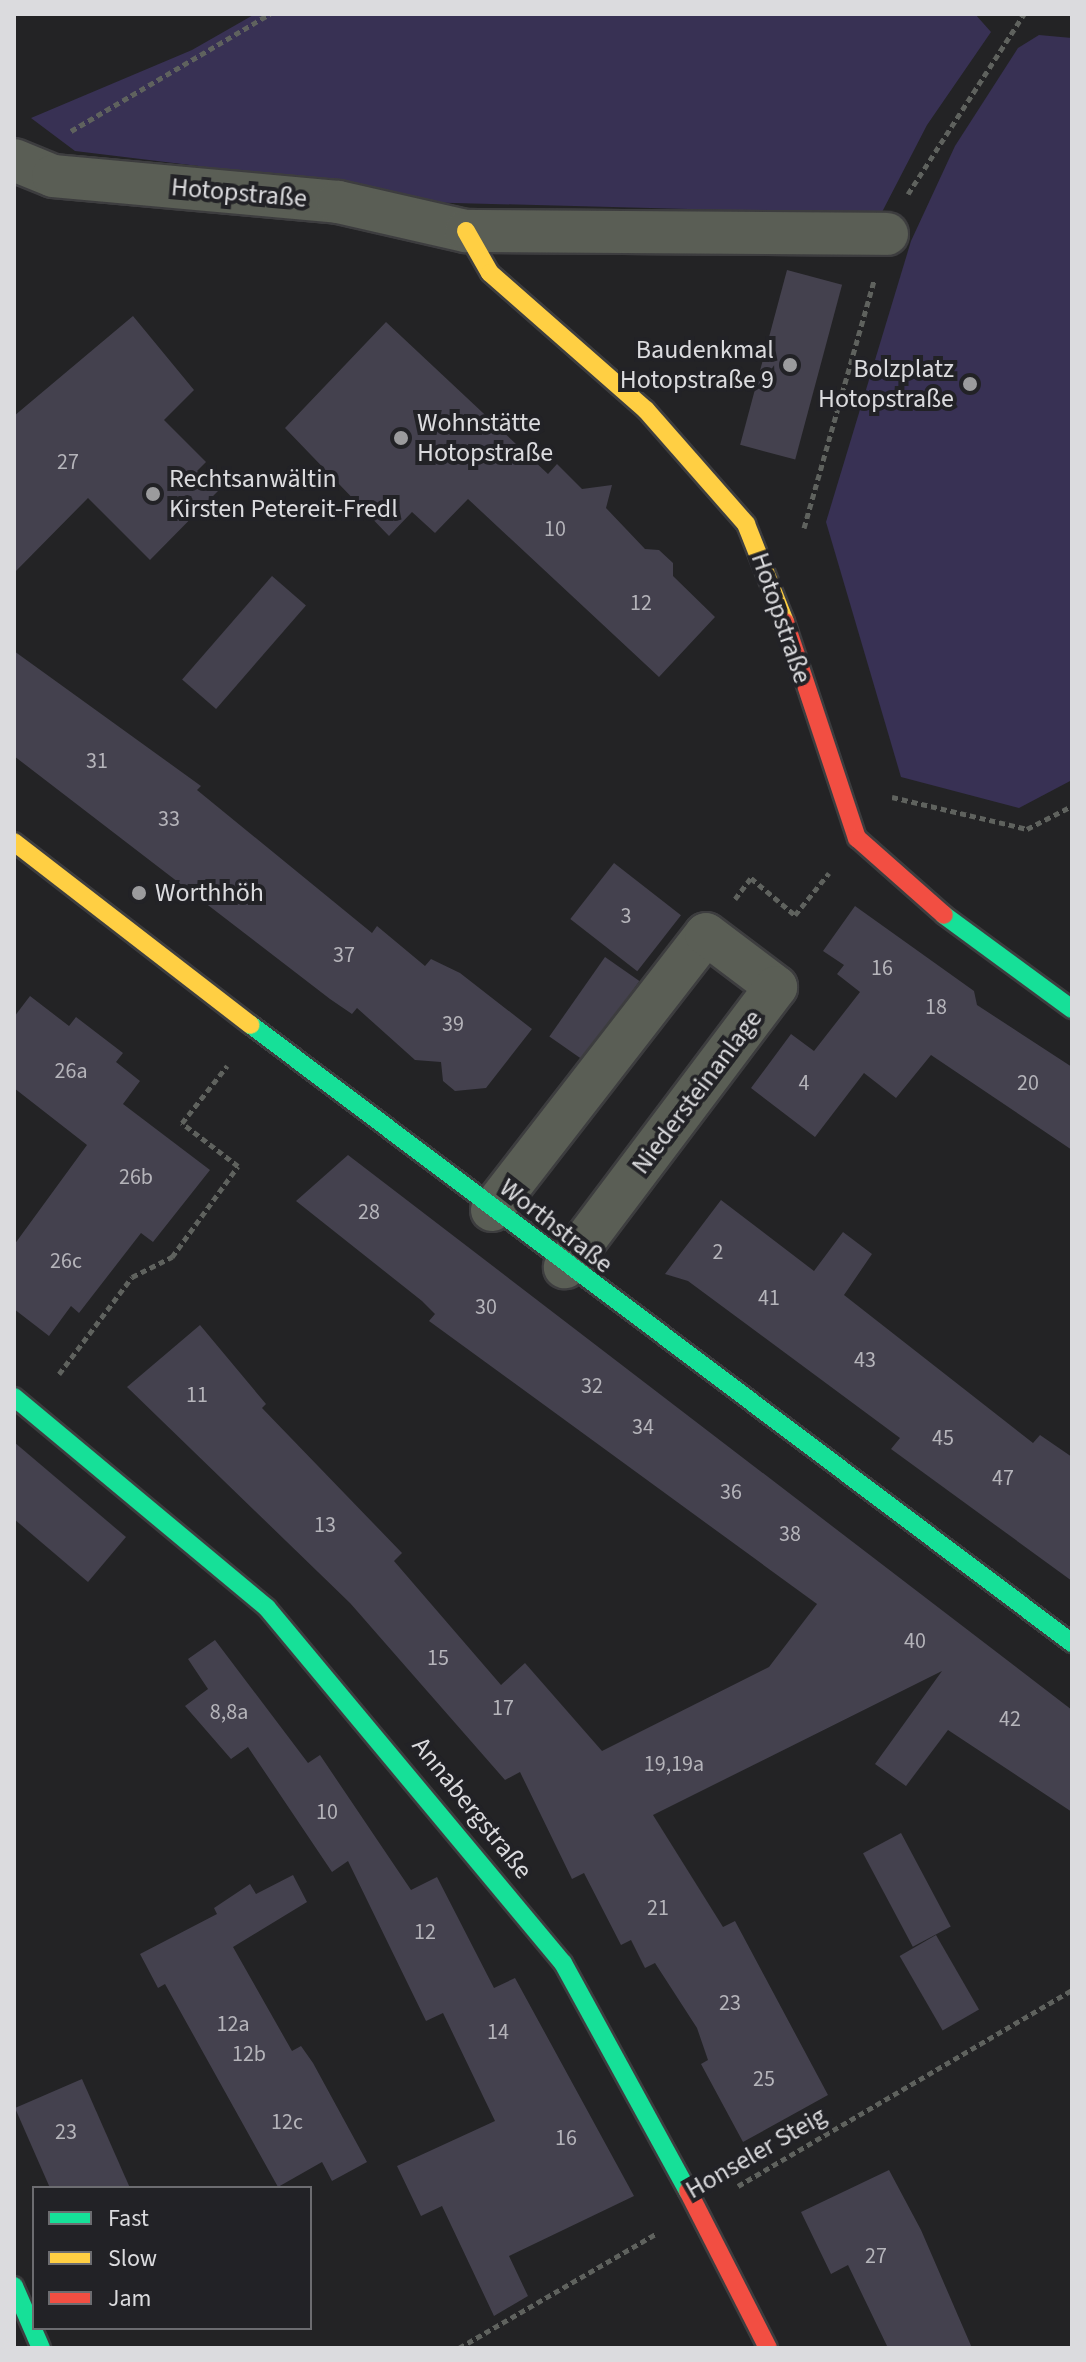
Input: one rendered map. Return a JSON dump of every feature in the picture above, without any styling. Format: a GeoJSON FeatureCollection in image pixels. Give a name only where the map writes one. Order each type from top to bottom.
{"type":"FeatureCollection","features":[{"type":"Feature","properties":{"kind":"street","name":"Hotopstraße"},"geometry":{"type":"LineString","coordinates":[[18,159],[53,176],[338,202],[466,231],[887,234]]}},
{"type":"Feature","properties":{"kind":"street","name":"Hotopstraße"},"geometry":{"type":"LineString","coordinates":[[466,231],[490,273],[646,410],[746,524],[774,582],[824,756],[857,838],[916,894],[1072,1009]]}},
{"type":"Feature","properties":{"kind":"street","name":"Worthstraße"},"geometry":{"type":"LineString","coordinates":[[14,842],[565,1267],[1072,1643]]}},
{"type":"Feature","properties":{"kind":"street"},"geometry":{"type":"LineString","coordinates":[[492,1210],[706,934]]}},
{"type":"Feature","properties":{"kind":"street","name":"Niedersteinanlage"},"geometry":{"type":"LineString","coordinates":[[565,1267],[776,987],[706,934]]}},
{"type":"Feature","properties":{"kind":"street","name":"Annabergstraße"},"geometry":{"type":"LineString","coordinates":[[14,1397],[267,1608],[384,1740],[563,1963],[699,2209],[768,2348]]}},
{"type":"Feature","properties":{"kind":"street"},"geometry":{"type":"LineString","coordinates":[[14,2286],[32,2327]]}},
{"type":"Feature","properties":{"kind":"path"},"geometry":{"type":"LineString","coordinates":[[18,159],[270,14]]}},
{"type":"Feature","properties":{"kind":"path"},"geometry":{"type":"LineString","coordinates":[[808,543],[802,519],[887,234],[940,135],[1024,14]]}},
{"type":"Feature","properties":{"kind":"path"},"geometry":{"type":"LineString","coordinates":[[879,794],[1027,829],[1072,806]]}},
{"type":"Feature","properties":{"kind":"path"},"geometry":{"type":"LineString","coordinates":[[706,934],[751,878],[795,915],[857,838]]}},
{"type":"Feature","properties":{"kind":"path"},"geometry":{"type":"LineString","coordinates":[[57,1377],[132,1277],[172,1257],[238,1166],[182,1123],[217,1078]]}},
{"type":"Feature","properties":{"kind":"path","name":"Honseler Steig"},"geometry":{"type":"LineString","coordinates":[[459,2348],[1072,1990]]}},
{"type":"Feature","properties":{"kind":"shaded area"},"geometry":{"type":"Polygon","coordinates":[[[255,14],[975,14],[991,32],[927,125],[881,214],[418,202],[338,183],[75,151],[31,118],[192,50],[255,14]]]}},
{"type":"Feature","properties":{"kind":"shaded area","name":"Bolzplatz Hotopstraße"},"geometry":{"type":"Polygon","coordinates":[[[1039,35],[1072,38],[1072,780],[1019,808],[901,777],[826,522],[911,241],[955,146],[1018,48],[1039,35]]]}},
{"type":"Feature","properties":{"kind":"building","name":"Baudenkmal Hotopstraße 9"},"geometry":{"type":"Polygon","coordinates":[[[787,270],[842,285],[795,460],[740,445],[787,270]]]}},
{"type":"Feature","properties":{"kind":"building"},"geometry":{"type":"Polygon","coordinates":[[[133,316],[194,390],[164,420],[206,462],[197,471],[218,491],[150,560],[88,498],[14,573],[14,416],[133,316]]]}},
{"type":"Feature","properties":{"kind":"building"},"geometry":{"type":"Polygon","coordinates":[[[386,322],[548,474],[557,464],[582,489],[612,485],[606,508],[645,549],[659,550],[673,563],[673,576],[715,617],[659,677],[468,499],[435,533],[412,512],[389,536],[285,428],[386,322]]]}},
{"type":"Feature","properties":{"kind":"building"},"geometry":{"type":"Polygon","coordinates":[[[272,576],[306,606],[216,709],[182,679],[272,576]]]}},
{"type":"Feature","properties":{"kind":"building"},"geometry":{"type":"Polygon","coordinates":[[[14,651],[201,786],[197,790],[372,933],[377,926],[425,966],[431,959],[460,973],[532,1029],[486,1088],[455,1091],[443,1081],[441,1062],[415,1060],[357,1008],[352,1014],[330,999],[14,756],[14,651]]]}},
{"type":"Feature","properties":{"kind":"building"},"geometry":{"type":"Polygon","coordinates":[[[614,863],[681,915],[637,971],[570,919],[614,863]]]}},
{"type":"Feature","properties":{"kind":"building"},"geometry":{"type":"Polygon","coordinates":[[[855,906],[974,991],[977,1005],[1072,1067],[1072,1150],[931,1055],[896,1098],[864,1073],[815,1137],[751,1088],[791,1034],[814,1051],[860,992],[837,974],[844,965],[823,951],[855,906]]]}},
{"type":"Feature","properties":{"kind":"building"},"geometry":{"type":"Polygon","coordinates":[[[605,957],[639,981],[584,1061],[549,1036],[605,957]]]}},
{"type":"Feature","properties":{"kind":"building"},"geometry":{"type":"Polygon","coordinates":[[[30,996],[69,1026],[76,1017],[123,1053],[116,1062],[140,1081],[123,1104],[210,1170],[153,1242],[141,1233],[79,1313],[71,1306],[49,1336],[14,1309],[14,1245],[87,1145],[14,1088],[14,1017],[30,996]]]}},
{"type":"Feature","properties":{"kind":"building"},"geometry":{"type":"Polygon","coordinates":[[[348,1155],[1072,1710],[1072,1812],[948,1730],[906,1786],[875,1764],[942,1671],[653,1815],[723,1927],[735,1921],[828,2095],[743,2142],[701,2064],[708,2060],[697,2028],[655,1963],[645,1968],[631,1940],[621,1945],[584,1873],[572,1879],[520,1772],[505,1780],[350,1603],[127,1387],[200,1325],[266,1404],[262,1408],[402,1553],[394,1561],[501,1685],[525,1663],[602,1751],[769,1667],[817,1604],[429,1321],[435,1314],[422,1301],[296,1201],[348,1155]]]}},
{"type":"Feature","properties":{"kind":"building"},"geometry":{"type":"Polygon","coordinates":[[[721,1200],[814,1271],[843,1232],[872,1254],[844,1295],[1033,1443],[1040,1435],[1072,1457],[1072,1581],[891,1449],[900,1438],[688,1281],[665,1274],[721,1200]]]}},
{"type":"Feature","properties":{"kind":"building"},"geometry":{"type":"Polygon","coordinates":[[[14,1442],[126,1537],[88,1582],[14,1519],[14,1442]]]}},
{"type":"Feature","properties":{"kind":"building"},"geometry":{"type":"Polygon","coordinates":[[[215,1640],[308,1763],[320,1755],[411,1890],[437,1877],[494,1988],[515,1978],[634,2196],[509,2256],[528,2296],[494,2316],[442,2206],[421,2216],[397,2166],[495,2121],[443,2013],[426,2021],[348,1861],[332,1872],[248,1747],[231,1759],[185,1706],[208,1689],[188,1659],[215,1640]]]}},
{"type":"Feature","properties":{"kind":"building"},"geometry":{"type":"Polygon","coordinates":[[[901,1833],[951,1927],[913,1947],[863,1853],[901,1833]]]}},
{"type":"Feature","properties":{"kind":"building"},"geometry":{"type":"Polygon","coordinates":[[[293,1875],[307,1902],[233,1947],[292,2051],[301,2046],[313,2063],[367,2162],[332,2181],[322,2162],[277,2186],[165,1984],[158,1988],[140,1954],[217,1914],[214,1908],[250,1884],[256,1894],[293,1875]]]}},
{"type":"Feature","properties":{"kind":"building"},"geometry":{"type":"Polygon","coordinates":[[[936,1935],[979,2009],[943,2030],[900,1956],[936,1935]]]}},
{"type":"Feature","properties":{"kind":"building"},"geometry":{"type":"Polygon","coordinates":[[[82,2079],[129,2186],[49,2186],[15,2108],[82,2079]]]}},
{"type":"Feature","properties":{"kind":"building"},"geometry":{"type":"Polygon","coordinates":[[[889,2170],[921,2230],[972,2348],[888,2348],[848,2265],[831,2274],[801,2212],[889,2170]]]}},
{"type":"Feature","properties":{"kind":"traffic: fast"},"geometry":{"type":"LineString","coordinates":[[944,915],[1072,1009]]}},
{"type":"Feature","properties":{"kind":"traffic: fast"},"geometry":{"type":"LineString","coordinates":[[251,1025],[1072,1643]]}},
{"type":"Feature","properties":{"kind":"traffic: fast"},"geometry":{"type":"LineString","coordinates":[[14,1397],[267,1608],[563,1963],[688,2191]]}},
{"type":"Feature","properties":{"kind":"traffic: fast"},"geometry":{"type":"LineString","coordinates":[[14,2286],[32,2327]]}},
{"type":"Feature","properties":{"kind":"traffic: fast"},"geometry":{"type":"LineString","coordinates":[[33,2330],[41,2348]]}},
{"type":"Feature","properties":{"kind":"traffic: slow"},"geometry":{"type":"LineString","coordinates":[[466,231],[490,273],[646,410],[746,524],[785,622]]}},
{"type":"Feature","properties":{"kind":"traffic: slow"},"geometry":{"type":"LineString","coordinates":[[14,842],[251,1025]]}},
{"type":"Feature","properties":{"kind":"traffic: jam"},"geometry":{"type":"LineString","coordinates":[[785,622],[857,838],[944,915]]}},
{"type":"Feature","properties":{"kind":"traffic: jam"},"geometry":{"type":"LineString","coordinates":[[688,2191],[768,2348]]}},
{"type":"Feature","properties":{"kind":"place","name":"Baudenkmal Hotopstraße 9"},"geometry":{"type":"Point","coordinates":[790,365]}},
{"type":"Feature","properties":{"kind":"place","name":"Bolzplatz Hotopstraße"},"geometry":{"type":"Point","coordinates":[970,384]}},
{"type":"Feature","properties":{"kind":"place","name":"Wohnstätte Hotopstraße"},"geometry":{"type":"Point","coordinates":[401,438]}},
{"type":"Feature","properties":{"kind":"place","name":"Rechtsanwältin Kirsten Petereit-Fredl"},"geometry":{"type":"Point","coordinates":[153,494]}},
{"type":"Feature","properties":{"kind":"place","name":"Worthhöh"},"geometry":{"type":"Point","coordinates":[139,893]}}]}
